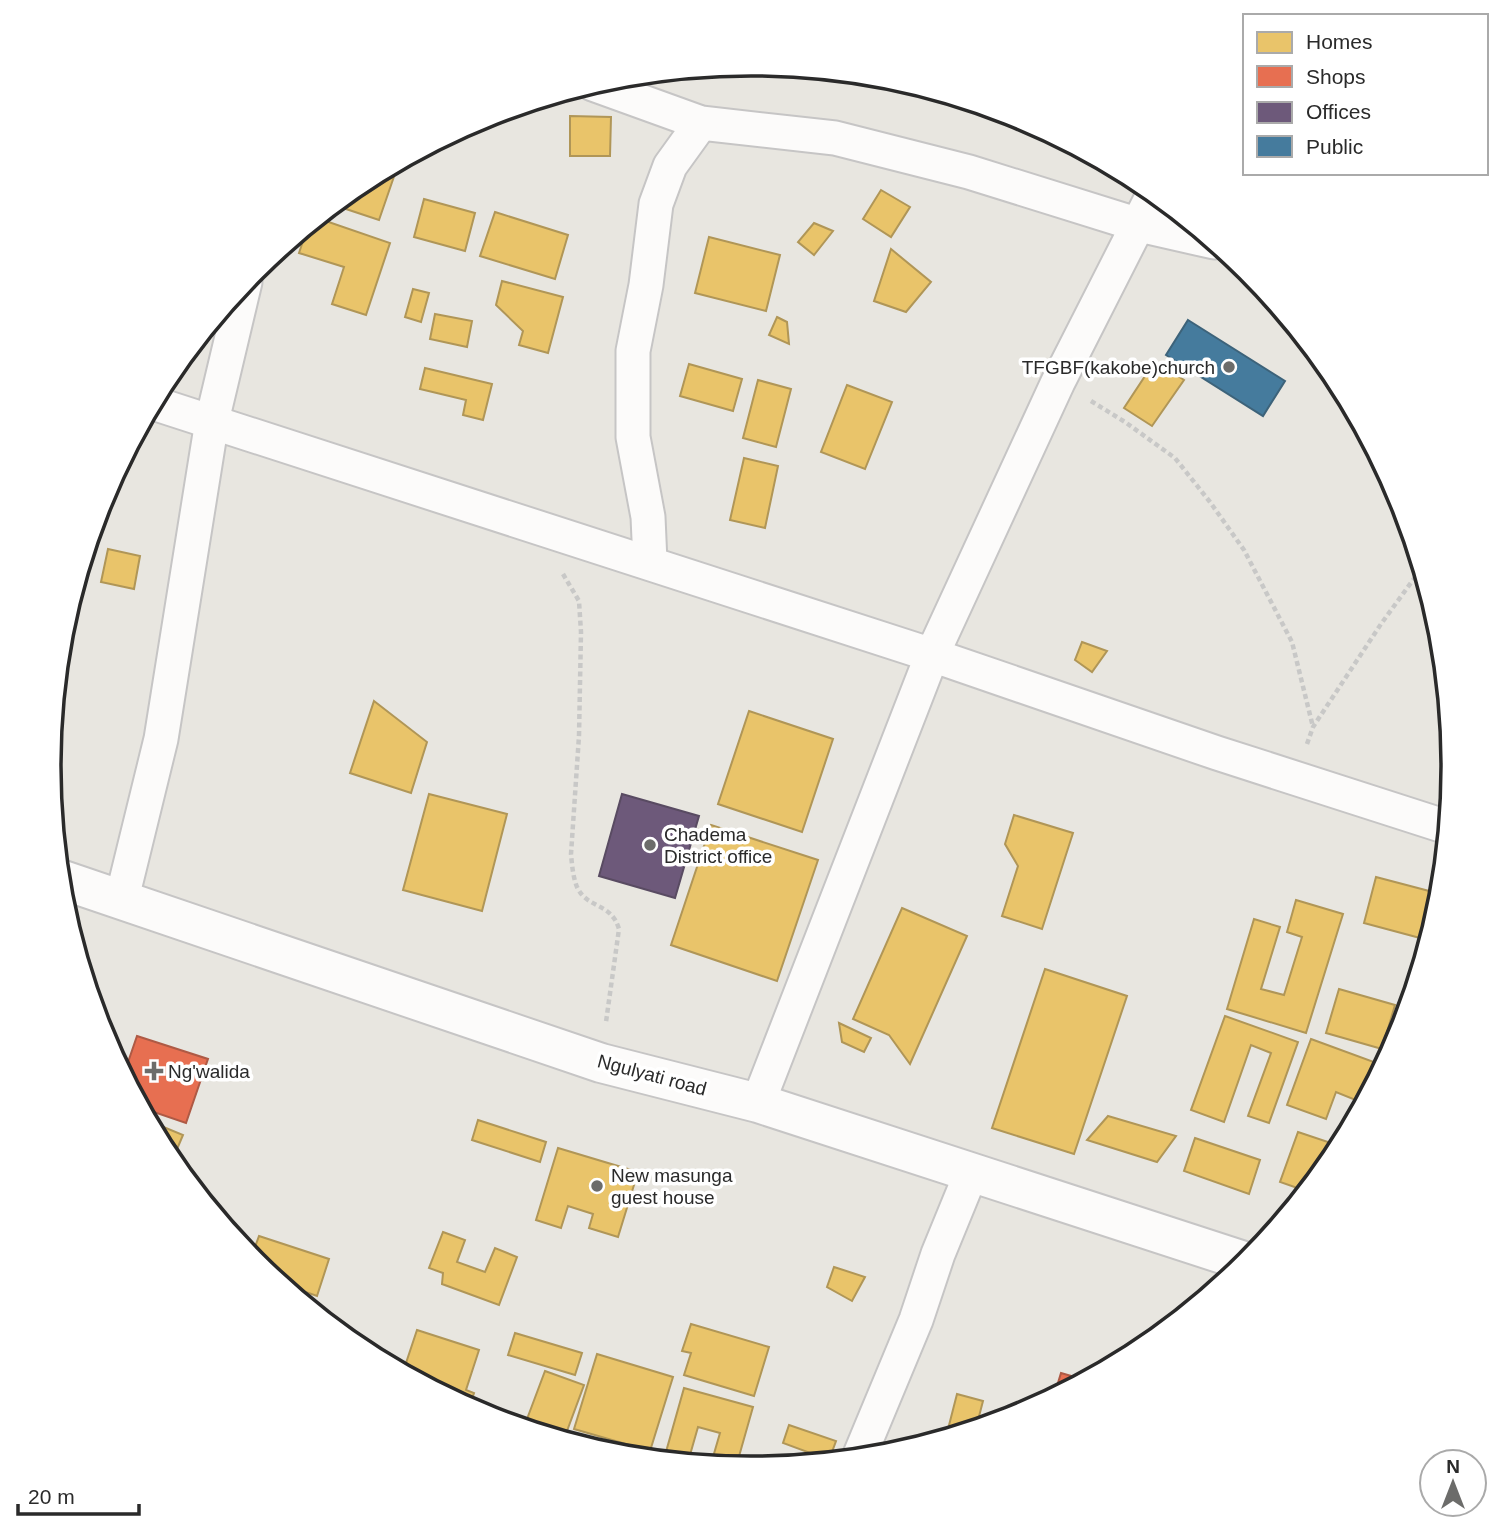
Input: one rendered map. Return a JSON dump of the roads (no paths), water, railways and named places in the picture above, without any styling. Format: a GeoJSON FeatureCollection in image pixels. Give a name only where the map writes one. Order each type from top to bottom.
{"type":"FeatureCollection","features":[{"type":"Feature","properties":{"kind":"main road","name":"Ngulyati road"},"geometry":{"type":"LineString","coordinates":[[72,883],[601,1063],[758,1103],[1235,1258]]}},
{"type":"Feature","properties":{"kind":"street"},"geometry":{"type":"LineString","coordinates":[[612,91],[701,123],[835,138],[969,172],[1139,225],[1194,238]]}},
{"type":"Feature","properties":{"kind":"street"},"geometry":{"type":"LineString","coordinates":[[650,562],[648,517],[633,437],[633,351],[646,285],[656,204],[670,166],[701,123]]}},
{"type":"Feature","properties":{"kind":"street"},"geometry":{"type":"LineString","coordinates":[[758,1103],[932,655],[1058,382],[1149,203]]}},
{"type":"Feature","properties":{"kind":"street"},"geometry":{"type":"LineString","coordinates":[[122,898],[161,739],[212,421],[240,302]]}},
{"type":"Feature","properties":{"kind":"street"},"geometry":{"type":"LineString","coordinates":[[163,406],[650,562],[1438,824]]}},
{"type":"Feature","properties":{"kind":"street"},"geometry":{"type":"LineString","coordinates":[[864,1446],[916,1320],[972,1171]]}},
{"type":"Feature","properties":{"kind":"place","name":"TFGBF(kakobe)church"},"geometry":{"type":"Point","coordinates":[1229,367]}},
{"type":"Feature","properties":{"kind":"place","name":"Chadema District office"},"geometry":{"type":"Point","coordinates":[650,845]}},
{"type":"Feature","properties":{"kind":"place","name":"Ng'walida"},"geometry":{"type":"Point","coordinates":[154,1071]}},
{"type":"Feature","properties":{"kind":"place","name":"New masunga guest house"},"geometry":{"type":"Point","coordinates":[597,1186]}}]}
